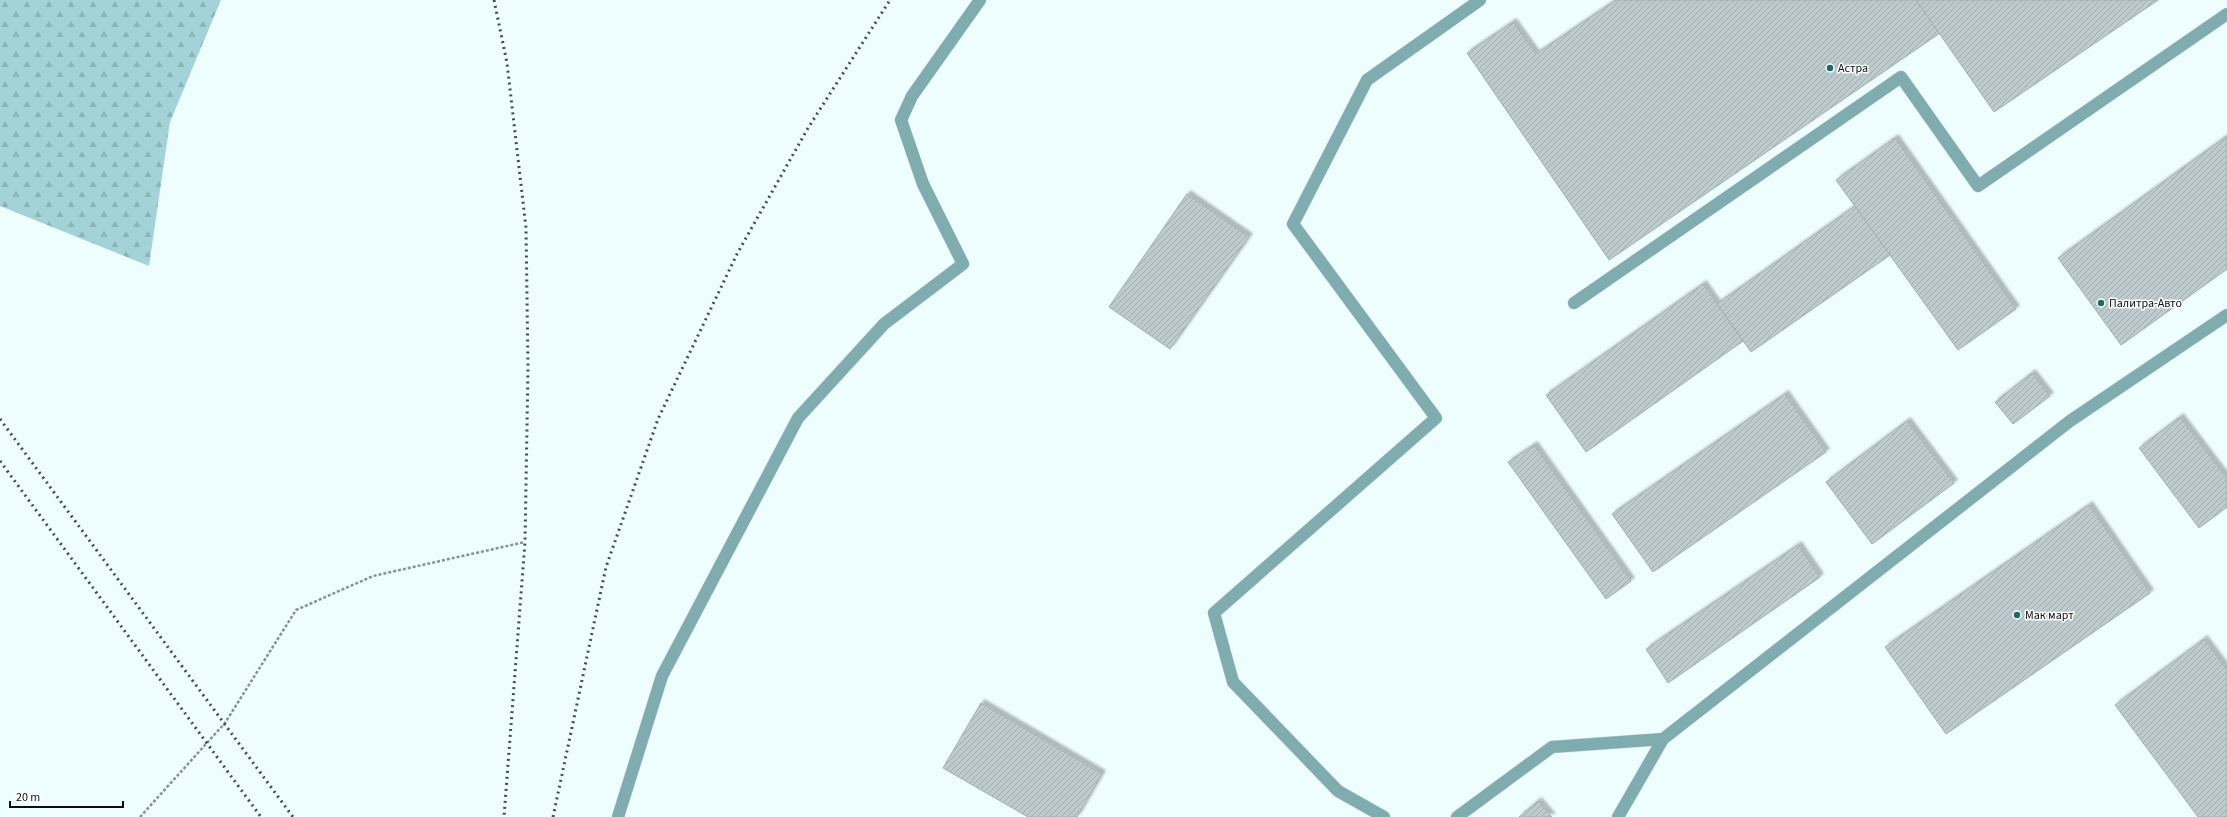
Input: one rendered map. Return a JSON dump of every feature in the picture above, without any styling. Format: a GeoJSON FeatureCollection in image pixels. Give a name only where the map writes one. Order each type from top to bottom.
{"type":"FeatureCollection","features":[{"type":"Feature","properties":{"kind":"lane"},"geometry":{"type":"LineString","coordinates":[[618,817],[662,676],[798,418],[884,324],[963,264],[923,184],[901,120],[912,96],[980,0]]}},
{"type":"Feature","properties":{"kind":"lane"},"geometry":{"type":"LineString","coordinates":[[1384,817],[1338,792],[1233,682],[1214,613],[1436,418],[1293,224],[1367,80],[1480,0]]}},
{"type":"Feature","properties":{"kind":"lane"},"geometry":{"type":"LineString","coordinates":[[1574,303],[1901,77],[1978,186],[2227,14]]}},
{"type":"Feature","properties":{"kind":"lane"},"geometry":{"type":"LineString","coordinates":[[1618,817],[1663,739],[2070,421],[2227,315]]}},
{"type":"Feature","properties":{"kind":"lane"},"geometry":{"type":"LineString","coordinates":[[1457,817],[1552,747],[1663,739]]}},
{"type":"Feature","properties":{"kind":"path"},"geometry":{"type":"LineString","coordinates":[[140,817],[225,723],[296,610],[373,576],[525,542]]}},
{"type":"Feature","properties":{"kind":"green space"},"geometry":{"type":"Polygon","coordinates":[[[0,0],[221,0],[170,122],[149,266],[0,206],[0,0]]]}},
{"type":"Feature","properties":{"kind":"building"},"geometry":{"type":"Polygon","coordinates":[[[1616,0],[1916,0],[1940,33],[1609,260],[1467,53],[1513,22],[1536,54],[1616,0]]]}},
{"type":"Feature","properties":{"kind":"building"},"geometry":{"type":"Polygon","coordinates":[[[1916,0],[2158,0],[1994,112],[1916,0]]]}},
{"type":"Feature","properties":{"kind":"building"},"geometry":{"type":"Polygon","coordinates":[[[2227,136],[2227,269],[2121,345],[2058,258],[2227,136]]]}},
{"type":"Feature","properties":{"kind":"building"},"geometry":{"type":"Polygon","coordinates":[[[1895,138],[2016,309],[1958,350],[1836,180],[1895,138]]]}},
{"type":"Feature","properties":{"kind":"building"},"geometry":{"type":"Polygon","coordinates":[[[1187,194],[1249,237],[1170,349],[1109,307],[1187,194]]]}},
{"type":"Feature","properties":{"kind":"building"},"geometry":{"type":"Polygon","coordinates":[[[1855,206],[1890,255],[1751,352],[1717,304],[1855,206]]]}},
{"type":"Feature","properties":{"kind":"building"},"geometry":{"type":"Polygon","coordinates":[[[1703,284],[1743,341],[1586,452],[1546,395],[1703,284]]]}},
{"type":"Feature","properties":{"kind":"building"},"geometry":{"type":"Polygon","coordinates":[[[2032,373],[2050,396],[2013,424],[1995,402],[2032,373]]]}},
{"type":"Feature","properties":{"kind":"building"},"geometry":{"type":"Polygon","coordinates":[[[1785,394],[1826,452],[1653,572],[1612,514],[1785,394]]]}},
{"type":"Feature","properties":{"kind":"building"},"geometry":{"type":"Polygon","coordinates":[[[2180,417],[2227,479],[2227,507],[2199,528],[2139,448],[2180,417]]]}},
{"type":"Feature","properties":{"kind":"building"},"geometry":{"type":"Polygon","coordinates":[[[1907,421],[1954,483],[1872,544],[1826,482],[1907,421]]]}},
{"type":"Feature","properties":{"kind":"building"},"geometry":{"type":"Polygon","coordinates":[[[1534,445],[1631,581],[1606,599],[1508,462],[1534,445]]]}},
{"type":"Feature","properties":{"kind":"building"},"geometry":{"type":"Polygon","coordinates":[[[2089,505],[2150,593],[1946,734],[1885,647],[2089,505]]]}},
{"type":"Feature","properties":{"kind":"building"},"geometry":{"type":"Polygon","coordinates":[[[1798,545],[1820,577],[1668,683],[1646,649],[1798,545]]]}},
{"type":"Feature","properties":{"kind":"building"},"geometry":{"type":"Polygon","coordinates":[[[2204,639],[2227,670],[2227,817],[2198,817],[2115,705],[2204,639]]]}},
{"type":"Feature","properties":{"kind":"building"},"geometry":{"type":"Polygon","coordinates":[[[981,703],[1102,774],[1077,817],[1028,817],[943,768],[981,703]]]}},
{"type":"Feature","properties":{"kind":"building"},"geometry":{"type":"Polygon","coordinates":[[[1538,801],[1552,817],[1519,817],[1538,801]]]}},
{"type":"Feature","properties":{"kind":"railway"},"geometry":{"type":"LineString","coordinates":[[494,0],[507,63],[526,228],[528,368],[525,542],[504,817]]}},
{"type":"Feature","properties":{"kind":"railway"},"geometry":{"type":"LineString","coordinates":[[553,817],[606,567],[658,419],[737,254],[808,128],[890,0]]}},
{"type":"Feature","properties":{"kind":"railway"},"geometry":{"type":"LineString","coordinates":[[0,419],[293,817]]}},
{"type":"Feature","properties":{"kind":"railway"},"geometry":{"type":"LineString","coordinates":[[0,461],[261,817]]}},
{"type":"Feature","properties":{"kind":"place","name":"Астра"},"geometry":{"type":"Point","coordinates":[1830,68]}},
{"type":"Feature","properties":{"kind":"place","name":"Палитра-Авто"},"geometry":{"type":"Point","coordinates":[2101,303]}},
{"type":"Feature","properties":{"kind":"place","name":"Мак март"},"geometry":{"type":"Point","coordinates":[2017,615]}}]}
